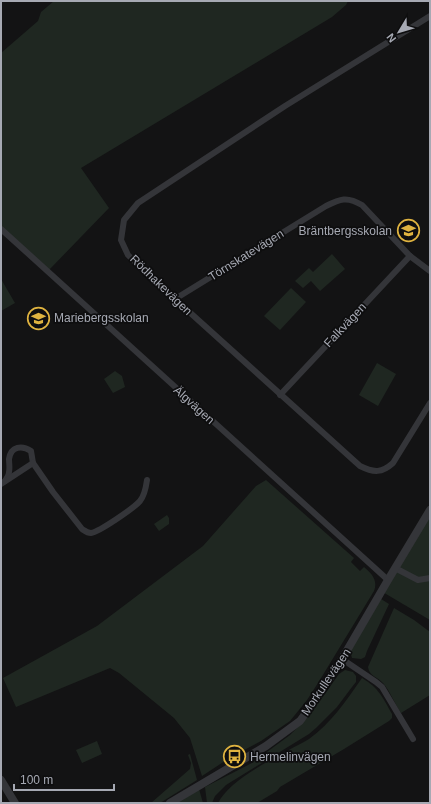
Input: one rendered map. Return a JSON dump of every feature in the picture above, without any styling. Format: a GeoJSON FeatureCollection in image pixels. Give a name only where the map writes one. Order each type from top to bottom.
{"type":"FeatureCollection","features":[{"type":"Feature","properties":{"kind":"street","name":"Rödhakevägen"},"geometry":{"type":"LineString","coordinates":[[430,16],[285,106],[138,203],[124,220],[121,240],[128,255],[175,299],[360,466],[369,471],[386,469],[393,463],[430,402]]}},
{"type":"Feature","properties":{"kind":"street","name":"Törnskatevägen"},"geometry":{"type":"LineString","coordinates":[[175,299],[288,228],[326,206],[345,199],[355,201],[362,205],[410,256],[430,271]]}},
{"type":"Feature","properties":{"kind":"street","name":"Älgvägen"},"geometry":{"type":"LineString","coordinates":[[1,229],[388,580]]}},
{"type":"Feature","properties":{"kind":"street","name":"Falkvägen"},"geometry":{"type":"LineString","coordinates":[[280,395],[410,256]]}},
{"type":"Feature","properties":{"kind":"street"},"geometry":{"type":"LineString","coordinates":[[3,482],[9,474],[9,458],[11,452],[16,448],[24,447],[31,451],[33,463],[53,492],[82,529],[91,533],[130,510],[140,501],[145,491],[147,480]]}},
{"type":"Feature","properties":{"kind":"street"},"geometry":{"type":"LineString","coordinates":[[3,482],[33,463]]}},
{"type":"Feature","properties":{"kind":"street","name":"Morkullevägen"},"geometry":{"type":"LineString","coordinates":[[170,803],[266,746],[300,721],[342,659],[430,510]]}},
{"type":"Feature","properties":{"kind":"street"},"geometry":{"type":"LineString","coordinates":[[395,568],[418,580],[430,578]]}},
{"type":"Feature","properties":{"kind":"street"},"geometry":{"type":"LineString","coordinates":[[342,659],[382,687],[413,739]]}},
{"type":"Feature","properties":{"kind":"street"},"geometry":{"type":"LineString","coordinates":[[1,780],[15,803]]}},
{"type":"Feature","properties":{"kind":"shaded area"},"geometry":{"type":"Polygon","coordinates":[[[54,1],[348,1],[346,5],[332,17],[81,168],[109,208],[49,270],[1,229],[1,53],[38,21],[41,12],[54,1]]]}},
{"type":"Feature","properties":{"kind":"shaded area"},"geometry":{"type":"Polygon","coordinates":[[[332,254],[345,269],[320,291],[311,281],[303,288],[295,281],[309,268],[313,272],[332,254]]]}},
{"type":"Feature","properties":{"kind":"shaded area"},"geometry":{"type":"Polygon","coordinates":[[[1,279],[15,303],[1,311],[1,279]]]}},
{"type":"Feature","properties":{"kind":"shaded area"},"geometry":{"type":"Polygon","coordinates":[[[291,288],[306,302],[280,330],[264,316],[291,288]]]}},
{"type":"Feature","properties":{"kind":"shaded area"},"geometry":{"type":"Polygon","coordinates":[[[377,363],[396,374],[378,406],[359,395],[377,363]]]}},
{"type":"Feature","properties":{"kind":"shaded area"},"geometry":{"type":"Polygon","coordinates":[[[115,371],[122,376],[125,387],[113,393],[104,379],[115,371]]]}},
{"type":"Feature","properties":{"kind":"shaded area"},"geometry":{"type":"Polygon","coordinates":[[[266,480],[354,558],[351,562],[360,571],[364,567],[375,580],[374,591],[318,683],[307,700],[290,721],[261,741],[231,757],[202,776],[190,738],[174,718],[119,673],[110,668],[16,707],[3,678],[97,626],[203,546],[256,486],[266,480]]]}},
{"type":"Feature","properties":{"kind":"shaded area"},"geometry":{"type":"Polygon","coordinates":[[[430,510],[430,620],[381,591],[430,510]]]}},
{"type":"Feature","properties":{"kind":"shaded area"},"geometry":{"type":"Polygon","coordinates":[[[167,515],[169,518],[169,524],[159,531],[154,524],[167,515]]]}},
{"type":"Feature","properties":{"kind":"shaded area"},"geometry":{"type":"Polygon","coordinates":[[[381,599],[389,604],[365,657],[361,659],[352,658],[350,651],[381,599]]]}},
{"type":"Feature","properties":{"kind":"shaded area"},"geometry":{"type":"Polygon","coordinates":[[[394,608],[430,632],[430,695],[401,713],[386,686],[370,672],[368,667],[394,608]]]}},
{"type":"Feature","properties":{"kind":"shaded area"},"geometry":{"type":"Polygon","coordinates":[[[345,670],[353,672],[356,676],[356,682],[337,707],[316,728],[309,734],[226,785],[215,796],[212,803],[207,803],[205,787],[252,763],[290,735],[309,716],[339,674],[345,670]]]}},
{"type":"Feature","properties":{"kind":"shaded area"},"geometry":{"type":"Polygon","coordinates":[[[362,678],[373,686],[383,698],[392,714],[392,718],[389,721],[280,787],[277,791],[257,803],[218,803],[234,784],[246,775],[317,733],[338,711],[362,678]]]}},
{"type":"Feature","properties":{"kind":"shaded area"},"geometry":{"type":"Polygon","coordinates":[[[97,741],[102,754],[82,763],[76,750],[97,741]]]}},
{"type":"Feature","properties":{"kind":"shaded area"},"geometry":{"type":"Polygon","coordinates":[[[190,754],[197,780],[160,803],[151,803],[190,769],[191,763],[188,755],[190,754]]]}},
{"type":"Feature","properties":{"kind":"shaded area"},"geometry":{"type":"Polygon","coordinates":[[[199,789],[203,803],[178,803],[199,789]]]}},
{"type":"Feature","properties":{"kind":"place","name":"Bräntbergsskolan"},"geometry":{"type":"Point","coordinates":[408,231]}},
{"type":"Feature","properties":{"kind":"place","name":"Mariebergsskolan"},"geometry":{"type":"Point","coordinates":[39,318]}},
{"type":"Feature","properties":{"kind":"place","name":"Hermelinvägen"},"geometry":{"type":"Point","coordinates":[235,757]}}]}
